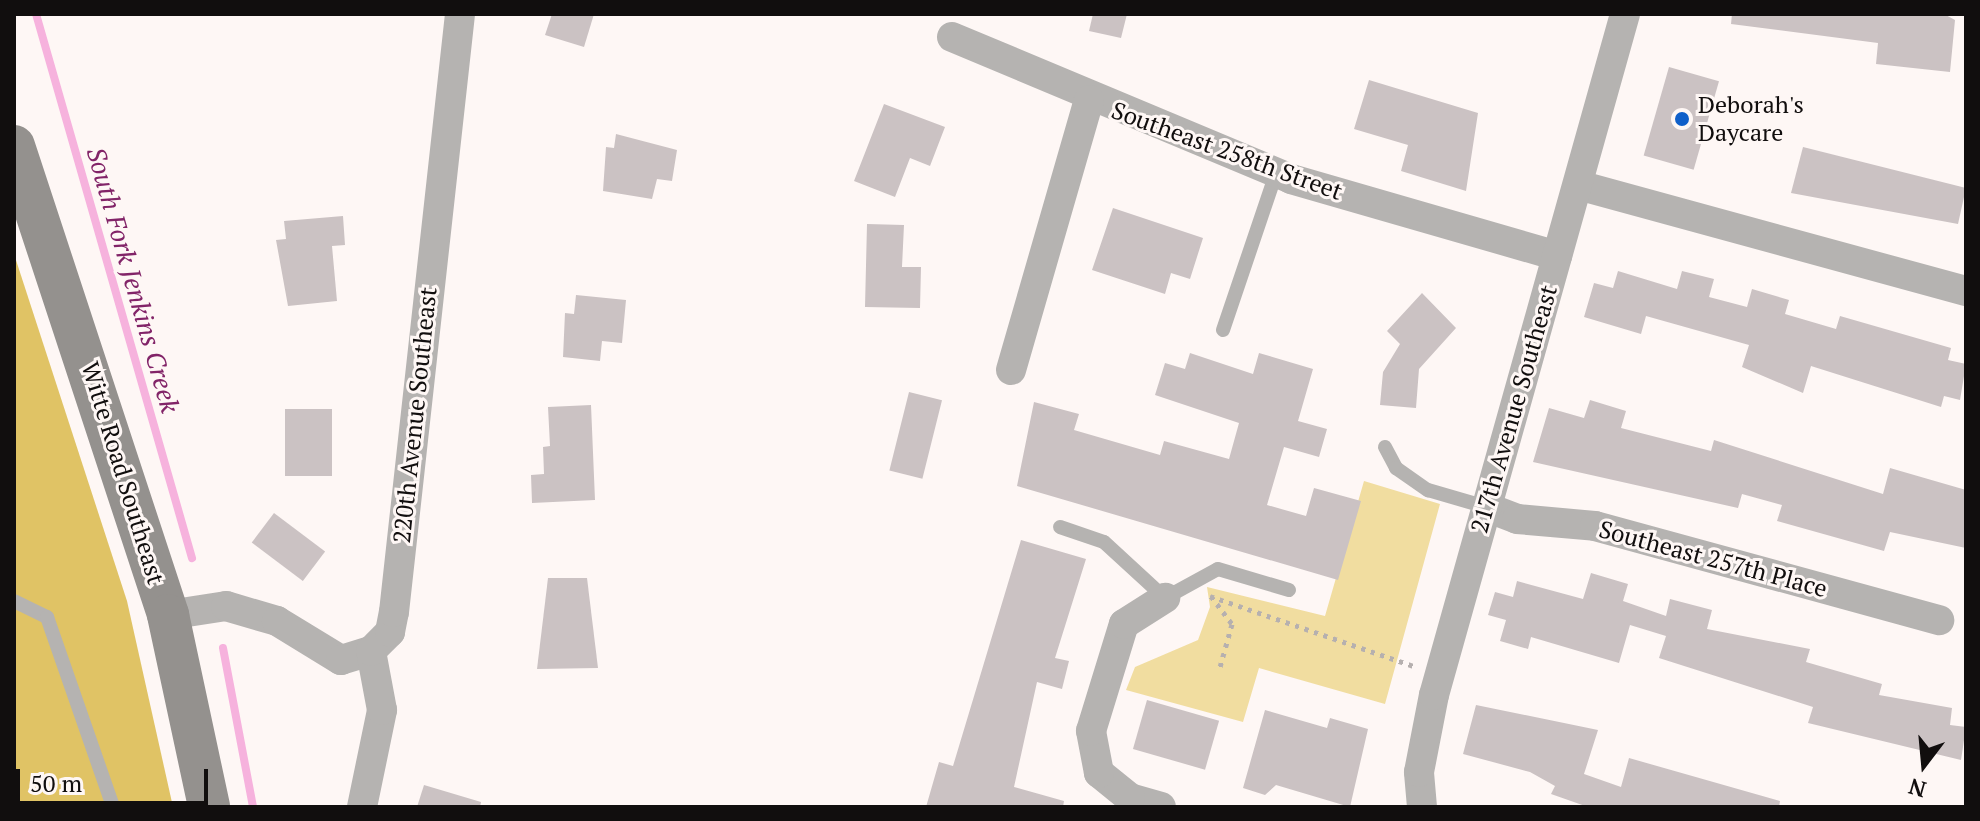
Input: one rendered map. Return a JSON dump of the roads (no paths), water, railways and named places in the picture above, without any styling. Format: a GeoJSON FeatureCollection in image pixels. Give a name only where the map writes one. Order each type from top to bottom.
{"type":"FeatureCollection","features":[{"type":"Feature","properties":{"kind":"street","name":"220th Avenue Southeast"},"geometry":{"type":"LineString","coordinates":[[371,651],[390,632],[394,612],[460,14]]}},
{"type":"Feature","properties":{"kind":"street","name":"217th Avenue Southeast"},"geometry":{"type":"LineString","coordinates":[[1422,807],[1419,772],[1440,675],[1625,14]]}},
{"type":"Feature","properties":{"kind":"street","name":"Southeast 258th Street"},"geometry":{"type":"LineString","coordinates":[[952,37],[1089,100],[1276,173],[1557,256]]}},
{"type":"Feature","properties":{"kind":"street"},"geometry":{"type":"LineString","coordinates":[[1011,370],[1089,100]]}},
{"type":"Feature","properties":{"kind":"street","name":"Witte Road Southeast"},"geometry":{"type":"LineString","coordinates":[[14,146],[168,615],[209,807]]}},
{"type":"Feature","properties":{"kind":"street"},"geometry":{"type":"LineString","coordinates":[[1578,185],[1966,291]]}},
{"type":"Feature","properties":{"kind":"street","name":"Southeast 257th Place"},"geometry":{"type":"LineString","coordinates":[[1486,507],[1517,519],[1595,526],[1939,620]]}},
{"type":"Feature","properties":{"kind":"street"},"geometry":{"type":"LineString","coordinates":[[1161,807],[1130,798],[1099,773],[1091,731],[1124,624],[1165,598]]}},
{"type":"Feature","properties":{"kind":"street"},"geometry":{"type":"LineString","coordinates":[[168,615],[226,606],[277,621],[341,660],[371,651],[382,710],[362,807]]}},
{"type":"Feature","properties":{"kind":"lane"},"geometry":{"type":"LineString","coordinates":[[1223,330],[1276,173]]}},
{"type":"Feature","properties":{"kind":"lane"},"geometry":{"type":"LineString","coordinates":[[1385,447],[1396,468],[1428,490],[1486,507]]}},
{"type":"Feature","properties":{"kind":"lane"},"geometry":{"type":"LineString","coordinates":[[1060,527],[1104,542],[1165,598],[1218,569],[1289,590]]}},
{"type":"Feature","properties":{"kind":"lane"},"geometry":{"type":"LineString","coordinates":[[14,601],[47,617],[113,807]]}},
{"type":"Feature","properties":{"kind":"waterway","name":"South Fork Jenkins Creek"},"geometry":{"type":"LineString","coordinates":[[36,14],[192,558]]}},
{"type":"Feature","properties":{"kind":"waterway","name":"South Fork Jenkins Creek"},"geometry":{"type":"LineString","coordinates":[[223,648],[253,807]]}},
{"type":"Feature","properties":{"kind":"place","name":"Deborah's Daycare"},"geometry":{"type":"Point","coordinates":[1682,119]}}]}
